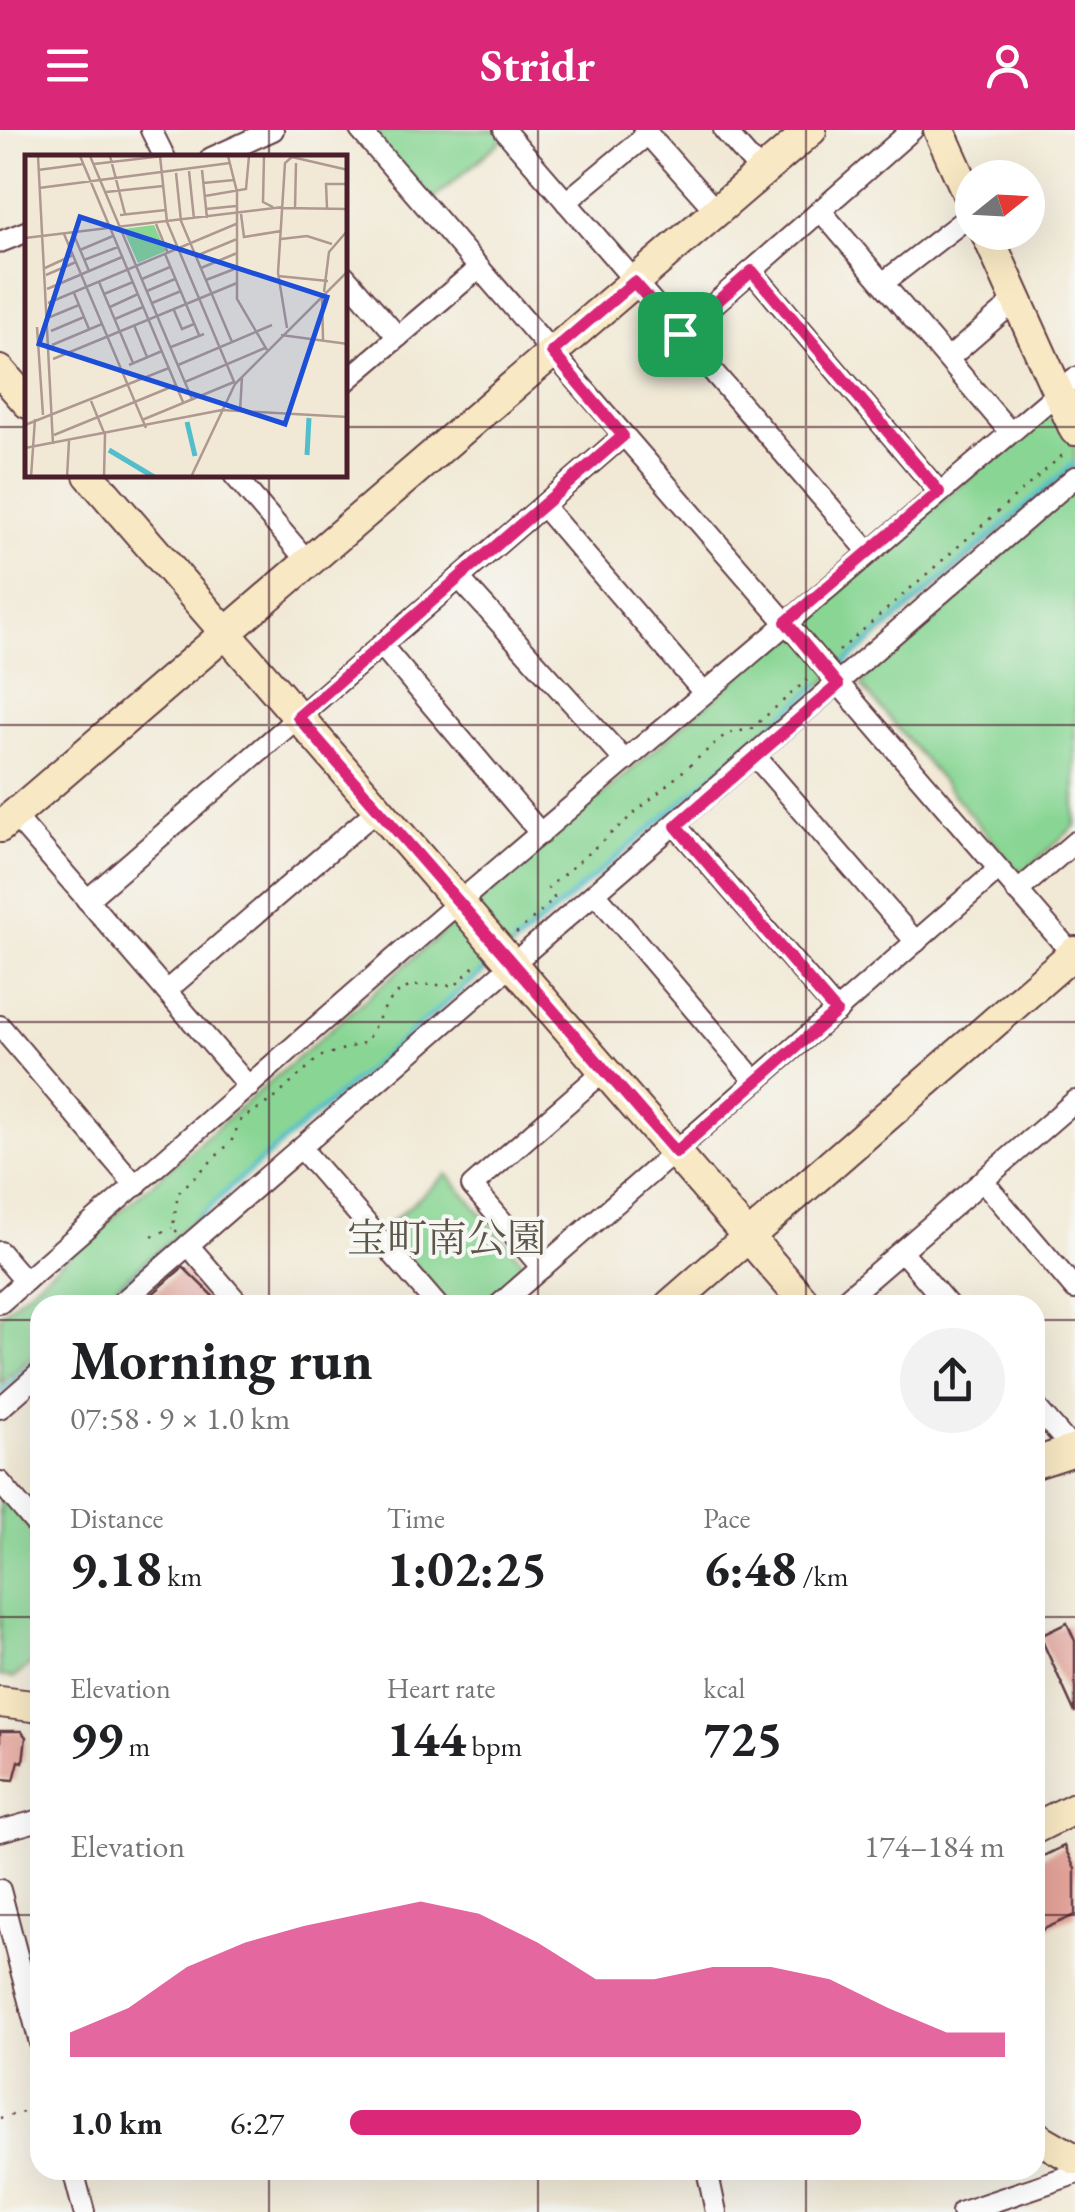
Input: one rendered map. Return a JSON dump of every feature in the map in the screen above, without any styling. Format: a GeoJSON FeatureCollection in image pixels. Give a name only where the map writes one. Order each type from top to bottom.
{"type":"FeatureCollection","features":[{"type":"Feature","properties":{"kind":"street"},"geometry":{"type":"LineString","coordinates":[[151,130],[164,155]]}},
{"type":"Feature","properties":{"kind":"street"},"geometry":{"type":"LineString","coordinates":[[239,152],[273,130]]}},
{"type":"Feature","properties":{"kind":"street"},"geometry":{"type":"LineString","coordinates":[[360,130],[1074,955],[682,1295]]}},
{"type":"Feature","properties":{"kind":"street"},"geometry":{"type":"LineString","coordinates":[[504,130],[869,552]]}},
{"type":"Feature","properties":{"kind":"street"},"geometry":{"type":"LineString","coordinates":[[724,130],[761,172]]}},
{"type":"Feature","properties":{"kind":"street"},"geometry":{"type":"LineString","coordinates":[[249,1087],[88,900],[7,821],[810,130]]}},
{"type":"Feature","properties":{"kind":"street"},"geometry":{"type":"LineString","coordinates":[[680,334],[912,130]]}},
{"type":"Feature","properties":{"kind":"street"},"geometry":{"type":"LineString","coordinates":[[939,130],[955,165]]}},
{"type":"Feature","properties":{"kind":"street"},"geometry":{"type":"LineString","coordinates":[[566,202],[646,132],[716,211]]}},
{"type":"Feature","properties":{"kind":"street"},"geometry":{"type":"LineString","coordinates":[[820,210],[1009,431]]}},
{"type":"Feature","properties":{"kind":"street"},"geometry":{"type":"LineString","coordinates":[[883,283],[955,227]]}},
{"type":"Feature","properties":{"kind":"street"},"geometry":{"type":"LineString","coordinates":[[0,242],[25,234]]}},
{"type":"Feature","properties":{"kind":"street"},"geometry":{"type":"LineString","coordinates":[[994,250],[1016,300],[1067,385],[1075,430]]}},
{"type":"Feature","properties":{"kind":"street"},"geometry":{"type":"LineString","coordinates":[[348,379],[478,268]]}},
{"type":"Feature","properties":{"kind":"street"},"geometry":{"type":"LineString","coordinates":[[752,271],[939,492]]}},
{"type":"Feature","properties":{"kind":"street"},"geometry":{"type":"LineString","coordinates":[[348,279],[398,337]]}},
{"type":"Feature","properties":{"kind":"street"},"geometry":{"type":"LineString","coordinates":[[948,359],[1016,300]]}},
{"type":"Feature","properties":{"kind":"street"},"geometry":{"type":"LineString","coordinates":[[0,372],[25,400]]}},
{"type":"Feature","properties":{"kind":"street"},"geometry":{"type":"LineString","coordinates":[[0,1302],[704,692],[1067,385]]}},
{"type":"Feature","properties":{"kind":"street"},"geometry":{"type":"LineString","coordinates":[[88,900],[623,436]]}},
{"type":"Feature","properties":{"kind":"street"},"geometry":{"type":"LineString","coordinates":[[130,1295],[301,1148],[504,958],[596,894],[1075,477]]}},
{"type":"Feature","properties":{"kind":"street"},"geometry":{"type":"LineString","coordinates":[[92,478],[798,1295]]}},
{"type":"Feature","properties":{"kind":"street"},"geometry":{"type":"LineString","coordinates":[[237,478],[308,562]]}},
{"type":"Feature","properties":{"kind":"street"},"geometry":{"type":"LineString","coordinates":[[543,506],[704,692]]}},
{"type":"Feature","properties":{"kind":"street"},"geometry":{"type":"LineString","coordinates":[[459,578],[625,761]]}},
{"type":"Feature","properties":{"kind":"street"},"geometry":{"type":"LineString","coordinates":[[382,646],[541,834]]}},
{"type":"Feature","properties":{"kind":"street"},"geometry":{"type":"LineString","coordinates":[[756,757],[916,942]]}},
{"type":"Feature","properties":{"kind":"street"},"geometry":{"type":"LineString","coordinates":[[166,991],[378,809]]}},
{"type":"Feature","properties":{"kind":"street"},"geometry":{"type":"LineString","coordinates":[[676,826],[836,1012]]}},
{"type":"Feature","properties":{"kind":"street"},"geometry":{"type":"LineString","coordinates":[[1017,892],[1075,842]]}},
{"type":"Feature","properties":{"kind":"street"},"geometry":{"type":"LineString","coordinates":[[511,1295],[998,870]]}},
{"type":"Feature","properties":{"kind":"street"},"geometry":{"type":"LineString","coordinates":[[596,894],[756,1082]]}},
{"type":"Feature","properties":{"kind":"street"},"geometry":{"type":"LineString","coordinates":[[0,1026],[136,1186]]}},
{"type":"Feature","properties":{"kind":"street"},"geometry":{"type":"LineString","coordinates":[[542,1268],[472,1186],[605,1070]]}},
{"type":"Feature","properties":{"kind":"street"},"geometry":{"type":"LineString","coordinates":[[851,1295],[982,1181],[1072,1111]]}},
{"type":"Feature","properties":{"kind":"street"},"geometry":{"type":"LineString","coordinates":[[301,1148],[427,1295]]}},
{"type":"Feature","properties":{"kind":"street"},"geometry":{"type":"LineString","coordinates":[[982,1181],[1075,1289]]}},
{"type":"Feature","properties":{"kind":"street"},"geometry":{"type":"LineString","coordinates":[[188,1245],[231,1295]]}},
{"type":"Feature","properties":{"kind":"street"},"geometry":{"type":"LineString","coordinates":[[902,1251],[939,1295]]}},
{"type":"Feature","properties":{"kind":"street"},"geometry":{"type":"LineString","coordinates":[[0,1252],[25,1281]]}},
{"type":"Feature","properties":{"kind":"street"},"geometry":{"type":"LineString","coordinates":[[0,1408],[30,1382]]}},
{"type":"Feature","properties":{"kind":"street"},"geometry":{"type":"LineString","coordinates":[[1045,1418],[1074,1451],[1045,1461]]}},
{"type":"Feature","properties":{"kind":"street"},"geometry":{"type":"LineString","coordinates":[[0,1482],[30,1517]]}},
{"type":"Feature","properties":{"kind":"street"},"geometry":{"type":"LineString","coordinates":[[0,1702],[30,1705]]}},
{"type":"Feature","properties":{"kind":"street"},"geometry":{"type":"LineString","coordinates":[[1045,1823],[1075,1808]]}},
{"type":"Feature","properties":{"kind":"street"},"geometry":{"type":"LineString","coordinates":[[0,1831],[30,1823]]}},
{"type":"Feature","properties":{"kind":"street"},"geometry":{"type":"LineString","coordinates":[[0,1890],[30,2005]]}},
{"type":"Feature","properties":{"kind":"street"},"geometry":{"type":"LineString","coordinates":[[1045,2142],[1075,2159]]}},
{"type":"Feature","properties":{"kind":"street"},"geometry":{"type":"LineString","coordinates":[[962,2212],[1075,2174]]}},
{"type":"Feature","properties":{"kind":"street"},"geometry":{"type":"LineString","coordinates":[[76,2180],[84,2212]]}},
{"type":"Feature","properties":{"kind":"street"},"geometry":{"type":"LineString","coordinates":[[710,2180],[716,2212]]}},
{"type":"Feature","properties":{"kind":"path"},"geometry":{"type":"LineString","coordinates":[[188,1245],[174,1227],[178,1193],[231,1142],[241,1119],[274,1098],[319,1057],[366,1042],[402,988],[414,983],[455,986],[504,958],[555,898],[548,888],[608,840],[628,814],[703,758],[726,734],[751,729],[1075,444]]}},
{"type":"Feature","properties":{"kind":"path"},"geometry":{"type":"LineString","coordinates":[[152,1236],[174,1227]]}},
{"type":"Feature","properties":{"kind":"path"},"geometry":{"type":"LineString","coordinates":[[0,2118],[30,2110]]}},
{"type":"Feature","properties":{"kind":"green space"},"geometry":{"type":"Polygon","coordinates":[[[360,130],[504,130],[508,135],[425,206],[360,130]]]}},
{"type":"Feature","properties":{"kind":"green space"},"geometry":{"type":"Polygon","coordinates":[[[1075,386],[1075,469],[106,1295],[30,1295],[30,1358],[0,1384],[0,1315],[1075,386]]]}},
{"type":"Feature","properties":{"kind":"green space"},"geometry":{"type":"Polygon","coordinates":[[[1075,489],[1075,826],[1026,870],[1016,869],[862,686],[866,676],[1075,489]]]}},
{"type":"Feature","properties":{"kind":"green space","name":"宝町南公園"},"geometry":{"type":"Polygon","coordinates":[[[447,1174],[521,1260],[522,1273],[496,1295],[440,1295],[383,1229],[447,1174]]]}},
{"type":"Feature","properties":{"kind":"green space"},"geometry":{"type":"Polygon","coordinates":[[[0,1493],[30,1528],[30,1664],[14,1678],[0,1676],[0,1493]]]}},
{"type":"Feature","properties":{"kind":"building"},"geometry":{"type":"Polygon","coordinates":[[[183,1267],[212,1295],[151,1295],[183,1267]]]}},
{"type":"Feature","properties":{"kind":"building"},"geometry":{"type":"Polygon","coordinates":[[[1067,1623],[1075,1641],[1075,1713],[1045,1647],[1045,1634],[1067,1623]]]}},
{"type":"Feature","properties":{"kind":"building"},"geometry":{"type":"Polygon","coordinates":[[[0,1731],[21,1731],[26,1737],[23,1762],[19,1761],[14,1780],[0,1779],[0,1731]]]}},
{"type":"Feature","properties":{"kind":"building"},"geometry":{"type":"Polygon","coordinates":[[[1064,1846],[1075,1869],[1075,1915],[1045,1929],[1045,1855],[1064,1846]]]}},
{"type":"Feature","properties":{"kind":"waterway"},"geometry":{"type":"LineString","coordinates":[[842,666],[1073,464]]}},
{"type":"Feature","properties":{"kind":"waterway"},"geometry":{"type":"LineString","coordinates":[[514,945],[818,686]]}},
{"type":"Feature","properties":{"kind":"waterway"},"geometry":{"type":"LineString","coordinates":[[187,1230],[232,1186],[490,965]]}},
{"type":"Feature","properties":{"kind":"waterway"},"geometry":{"type":"LineString","coordinates":[[113,1295],[179,1238]]}},
{"type":"Feature","properties":{"kind":"waterway"},"geometry":{"type":"LineString","coordinates":[[0,1392],[30,1366]]}},
{"type":"Feature","properties":{"kind":"route"},"geometry":{"type":"LineString","coordinates":[[752,271],[939,492],[786,622],[838,685],[676,826],[836,1012],[676,1152],[298,717],[623,436],[552,352],[634,282],[680,334],[752,271]]}}]}
